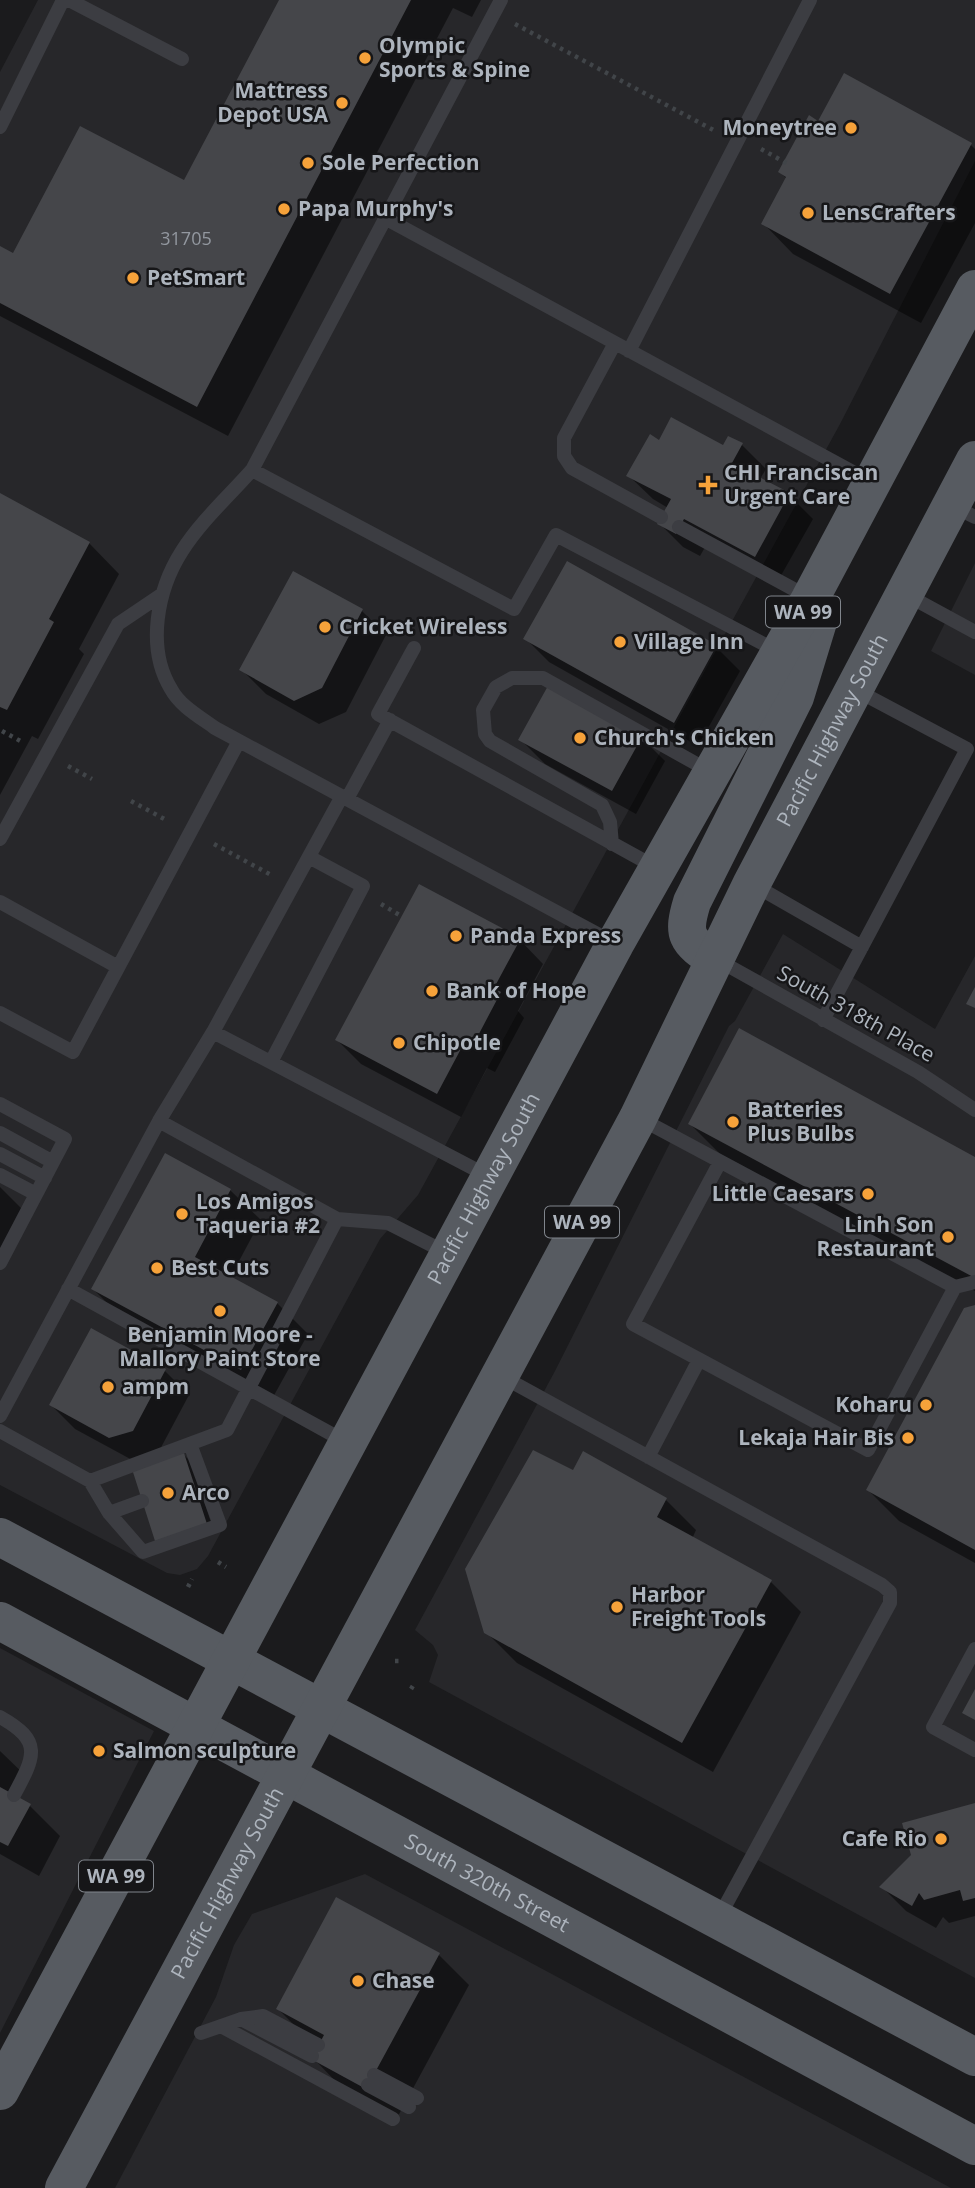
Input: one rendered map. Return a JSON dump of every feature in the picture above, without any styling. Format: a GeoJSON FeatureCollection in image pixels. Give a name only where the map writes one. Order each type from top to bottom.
{"type":"FeatureCollection","features":[{"type":"Feature","properties":{"kind":"main road","name":"Pacific Highway South"},"geometry":{"type":"LineString","coordinates":[[0,2091],[350,1444],[615,944],[810,599],[975,289]]}},
{"type":"Feature","properties":{"kind":"main road","name":"Pacific Highway South"},"geometry":{"type":"LineString","coordinates":[[64,2188],[638,1118],[752,883],[853,689],[904,594],[963,511],[975,460]]}},
{"type":"Feature","properties":{"kind":"main road"},"geometry":{"type":"LineString","coordinates":[[715,959],[696,947],[688,938],[685,924],[692,902],[795,697],[845,533]]}},
{"type":"Feature","properties":{"kind":"main road"},"geometry":{"type":"LineString","coordinates":[[0,1537],[975,2057]]}},
{"type":"Feature","properties":{"kind":"main road","name":"South 320th Street"},"geometry":{"type":"LineString","coordinates":[[0,1621],[975,2146]]}},
{"type":"Feature","properties":{"kind":"lane"},"geometry":{"type":"LineString","coordinates":[[0,127],[63,0]]}},
{"type":"Feature","properties":{"kind":"lane"},"geometry":{"type":"LineString","coordinates":[[69,0],[182,59]]}},
{"type":"Feature","properties":{"kind":"lane"},"geometry":{"type":"LineString","coordinates":[[501,0],[252,470],[183,550],[161,595],[157,643],[171,690],[194,713],[239,741],[615,944]]}},
{"type":"Feature","properties":{"kind":"lane"},"geometry":{"type":"LineString","coordinates":[[629,351],[810,0]]}},
{"type":"Feature","properties":{"kind":"lane"},"geometry":{"type":"LineString","coordinates":[[385,218],[872,483]]}},
{"type":"Feature","properties":{"kind":"lane"},"geometry":{"type":"LineString","coordinates":[[615,343],[564,439],[564,456],[572,468],[661,517]]}},
{"type":"Feature","properties":{"kind":"lane"},"geometry":{"type":"LineString","coordinates":[[252,470],[514,609],[556,535],[780,653]]}},
{"type":"Feature","properties":{"kind":"lane"},"geometry":{"type":"LineString","coordinates":[[679,527],[810,599]]}},
{"type":"Feature","properties":{"kind":"lane"},"geometry":{"type":"LineString","coordinates":[[904,594],[975,632]]}},
{"type":"Feature","properties":{"kind":"lane"},"geometry":{"type":"LineString","coordinates":[[0,839],[118,624],[161,595]]}},
{"type":"Feature","properties":{"kind":"lane"},"geometry":{"type":"LineString","coordinates":[[414,648],[378,714],[658,868]]}},
{"type":"Feature","properties":{"kind":"lane"},"geometry":{"type":"LineString","coordinates":[[612,844],[610,822],[602,805],[490,741],[481,719],[486,701],[496,687],[512,678],[543,678],[712,773]]}},
{"type":"Feature","properties":{"kind":"lane"},"geometry":{"type":"LineString","coordinates":[[823,1020],[967,749],[853,689]]}},
{"type":"Feature","properties":{"kind":"lane"},"geometry":{"type":"LineString","coordinates":[[0,1416],[159,1121],[213,1032],[309,857],[390,720]]}},
{"type":"Feature","properties":{"kind":"lane"},"geometry":{"type":"LineString","coordinates":[[0,1013],[73,1052],[239,741]]}},
{"type":"Feature","properties":{"kind":"lane"},"geometry":{"type":"LineString","coordinates":[[271,1062],[363,886],[309,857]]}},
{"type":"Feature","properties":{"kind":"lane"},"geometry":{"type":"LineString","coordinates":[[752,883],[862,947]]}},
{"type":"Feature","properties":{"kind":"lane"},"geometry":{"type":"LineString","coordinates":[[0,902],[118,967]]}},
{"type":"Feature","properties":{"kind":"lane","name":"South 318th Place"},"geometry":{"type":"LineString","coordinates":[[715,959],[918,1072],[975,1110]]}},
{"type":"Feature","properties":{"kind":"lane"},"geometry":{"type":"LineString","coordinates":[[213,1032],[491,1178]]}},
{"type":"Feature","properties":{"kind":"lane"},"geometry":{"type":"LineString","coordinates":[[0,1104],[65,1139],[0,1263]]}},
{"type":"Feature","properties":{"kind":"lane"},"geometry":{"type":"LineString","coordinates":[[638,1118],[954,1287],[975,1282]]}},
{"type":"Feature","properties":{"kind":"lane"},"geometry":{"type":"LineString","coordinates":[[159,1121],[337,1219],[388,1223],[449,1254]]}},
{"type":"Feature","properties":{"kind":"lane"},"geometry":{"type":"LineString","coordinates":[[0,1133],[53,1162]]}},
{"type":"Feature","properties":{"kind":"lane"},"geometry":{"type":"LineString","coordinates":[[0,1154],[44,1178]]}},
{"type":"Feature","properties":{"kind":"lane"},"geometry":{"type":"LineString","coordinates":[[720,1162],[633,1324],[699,1360],[868,1450],[954,1287]]}},
{"type":"Feature","properties":{"kind":"lane"},"geometry":{"type":"LineString","coordinates":[[0,1175],[36,1194]]}},
{"type":"Feature","properties":{"kind":"lane"},"geometry":{"type":"LineString","coordinates":[[90,1481],[227,1430],[337,1219]]}},
{"type":"Feature","properties":{"kind":"lane"},"geometry":{"type":"LineString","coordinates":[[68,1289],[350,1444]]}},
{"type":"Feature","properties":{"kind":"lane"},"geometry":{"type":"LineString","coordinates":[[648,1457],[699,1360]]}},
{"type":"Feature","properties":{"kind":"lane"},"geometry":{"type":"LineString","coordinates":[[500,1375],[883,1585],[891,1597],[718,1919]]}},
{"type":"Feature","properties":{"kind":"lane"},"geometry":{"type":"LineString","coordinates":[[0,1432],[90,1481],[109,1513],[143,1552],[220,1525],[198,1483],[190,1444]]}},
{"type":"Feature","properties":{"kind":"lane"},"geometry":{"type":"LineString","coordinates":[[109,1513],[142,1501]]}},
{"type":"Feature","properties":{"kind":"lane"},"geometry":{"type":"LineString","coordinates":[[975,1648],[933,1727],[975,1750]]}},
{"type":"Feature","properties":{"kind":"lane"},"geometry":{"type":"LineString","coordinates":[[0,1717],[25,1734],[32,1747],[31,1761],[14,1795]]}},
{"type":"Feature","properties":{"kind":"lane"},"geometry":{"type":"LineString","coordinates":[[201,2033],[241,2019],[315,2051]]}},
{"type":"Feature","properties":{"kind":"lane"},"geometry":{"type":"LineString","coordinates":[[221,2026],[393,2119]]}},
{"type":"Feature","properties":{"kind":"lane"},"geometry":{"type":"LineString","coordinates":[[371,2080],[413,2102]]}},
{"type":"Feature","properties":{"kind":"path"},"geometry":{"type":"LineString","coordinates":[[513,23],[722,135]]}},
{"type":"Feature","properties":{"kind":"path"},"geometry":{"type":"LineString","coordinates":[[760,149],[788,164]]}},
{"type":"Feature","properties":{"kind":"path"},"geometry":{"type":"LineString","coordinates":[[2,731],[31,747]]}},
{"type":"Feature","properties":{"kind":"path"},"geometry":{"type":"LineString","coordinates":[[67,766],[92,779]]}},
{"type":"Feature","properties":{"kind":"path"},"geometry":{"type":"LineString","coordinates":[[131,801],[175,824]]}},
{"type":"Feature","properties":{"kind":"path"},"geometry":{"type":"LineString","coordinates":[[214,845],[273,876]]}},
{"type":"Feature","properties":{"kind":"path"},"geometry":{"type":"LineString","coordinates":[[379,903],[401,916]]}},
{"type":"Feature","properties":{"kind":"path"},"geometry":{"type":"LineString","coordinates":[[218,1562],[226,1567]]}},
{"type":"Feature","properties":{"kind":"path"},"geometry":{"type":"LineString","coordinates":[[188,1587],[192,1579]]}},
{"type":"Feature","properties":{"kind":"path"},"geometry":{"type":"LineString","coordinates":[[395,1661],[402,1661]]}},
{"type":"Feature","properties":{"kind":"shaded area"},"geometry":{"type":"Polygon","coordinates":[[[38,0],[975,0],[975,161],[840,424],[418,1195],[380,1239],[208,1556],[197,1569],[180,1575],[167,1573],[0,1485],[0,72],[38,0]]]}},
{"type":"Feature","properties":{"kind":"shaded area"},"geometry":{"type":"Polygon","coordinates":[[[975,563],[975,675],[931,651],[975,563]]]}},
{"type":"Feature","properties":{"kind":"shaded area"},"geometry":{"type":"Polygon","coordinates":[[[783,934],[935,1029],[975,956],[975,1978],[429,1682],[438,1655],[433,1645],[415,1630],[555,1371],[729,1026],[735,1021],[783,934]]]}},
{"type":"Feature","properties":{"kind":"shaded area"},"geometry":{"type":"Polygon","coordinates":[[[0,1648],[154,1731],[0,2033],[0,1648]]]}},
{"type":"Feature","properties":{"kind":"shaded area"},"geometry":{"type":"Polygon","coordinates":[[[365,1874],[951,2188],[115,2188],[216,1997],[234,1945],[252,1914],[365,1874]]]}},
{"type":"Feature","properties":{"kind":"building","name":"PetSmart"},"geometry":{"type":"Polygon","coordinates":[[[279,0],[411,0],[197,407],[0,303],[0,246],[13,253],[80,126],[184,180],[279,0]]]}},
{"type":"Feature","properties":{"kind":"building"},"geometry":{"type":"Polygon","coordinates":[[[844,73],[972,143],[890,294],[761,224],[786,177],[778,172],[809,115],[818,121],[844,73]]]}},
{"type":"Feature","properties":{"kind":"building","name":"CHI Franciscan Urgent Care"},"geometry":{"type":"Polygon","coordinates":[[[671,417],[723,445],[728,436],[743,443],[732,463],[790,493],[755,557],[684,519],[676,534],[657,524],[671,499],[626,476],[650,434],[659,440],[671,417]]]}},
{"type":"Feature","properties":{"kind":"building"},"geometry":{"type":"Polygon","coordinates":[[[0,493],[90,542],[49,619],[54,622],[7,710],[0,707],[0,493]]]}},
{"type":"Feature","properties":{"kind":"building","name":"Village Inn"},"geometry":{"type":"Polygon","coordinates":[[[567,561],[717,645],[674,723],[523,639],[567,561]]]}},
{"type":"Feature","properties":{"kind":"building"},"geometry":{"type":"Polygon","coordinates":[[[293,571],[363,609],[322,688],[294,701],[239,670],[293,571]]]}},
{"type":"Feature","properties":{"kind":"building","name":"Church's Chicken"},"geometry":{"type":"Polygon","coordinates":[[[549,684],[643,735],[612,791],[518,740],[549,684]]]}},
{"type":"Feature","properties":{"kind":"building"},"geometry":{"type":"Polygon","coordinates":[[[419,884],[521,938],[494,988],[501,992],[471,1049],[463,1045],[437,1094],[335,1040],[419,884]]]}},
{"type":"Feature","properties":{"kind":"building"},"geometry":{"type":"Polygon","coordinates":[[[975,987],[975,1008],[966,1004],[975,987]]]}},
{"type":"Feature","properties":{"kind":"building"},"geometry":{"type":"Polygon","coordinates":[[[739,1028],[975,1157],[975,1278],[688,1124],[739,1028]]]}},
{"type":"Feature","properties":{"kind":"building"},"geometry":{"type":"Polygon","coordinates":[[[165,1153],[231,1189],[195,1257],[278,1302],[241,1370],[91,1289],[165,1153]]]}},
{"type":"Feature","properties":{"kind":"building"},"geometry":{"type":"Polygon","coordinates":[[[975,1305],[975,1550],[866,1490],[964,1308],[975,1305]]]}},
{"type":"Feature","properties":{"kind":"building","name":"ampm"},"geometry":{"type":"Polygon","coordinates":[[[91,1328],[166,1369],[133,1431],[109,1438],[49,1405],[91,1328]]]}},
{"type":"Feature","properties":{"kind":"building","name":"Harbor Freight Tools"},"geometry":{"type":"Polygon","coordinates":[[[533,1450],[573,1470],[583,1451],[667,1498],[657,1517],[772,1580],[682,1743],[484,1633],[465,1569],[533,1450]]]}},
{"type":"Feature","properties":{"kind":"building","name":"Arco"},"geometry":{"type":"Polygon","coordinates":[[[184,1453],[207,1524],[155,1541],[132,1469],[184,1453]]]}},
{"type":"Feature","properties":{"kind":"building"},"geometry":{"type":"Polygon","coordinates":[[[975,1689],[975,1720],[962,1713],[975,1689]]]}},
{"type":"Feature","properties":{"kind":"building"},"geometry":{"type":"Polygon","coordinates":[[[0,1787],[31,1804],[8,1846],[0,1842],[0,1787]]]}},
{"type":"Feature","properties":{"kind":"building","name":"Cafe Rio"},"geometry":{"type":"Polygon","coordinates":[[[975,1803],[975,1898],[963,1901],[960,1890],[924,1900],[919,1893],[912,1906],[879,1887],[911,1855],[902,1823],[975,1803]]]}},
{"type":"Feature","properties":{"kind":"building","name":"Chase"},"geometry":{"type":"Polygon","coordinates":[[[336,1897],[440,1953],[366,2089],[311,2059],[324,2035],[276,2009],[336,1897]]]}},
{"type":"Feature","properties":{"kind":"place","name":"Olympic Sports & Spine"},"geometry":{"type":"Point","coordinates":[365,58]}},
{"type":"Feature","properties":{"kind":"place","name":"Mattress Depot USA"},"geometry":{"type":"Point","coordinates":[342,103]}},
{"type":"Feature","properties":{"kind":"place","name":"Moneytree"},"geometry":{"type":"Point","coordinates":[851,128]}},
{"type":"Feature","properties":{"kind":"place","name":"Sole Perfection"},"geometry":{"type":"Point","coordinates":[308,163]}},
{"type":"Feature","properties":{"kind":"place","name":"Papa Murphy's"},"geometry":{"type":"Point","coordinates":[284,209]}},
{"type":"Feature","properties":{"kind":"place","name":"LensCrafters"},"geometry":{"type":"Point","coordinates":[808,213]}},
{"type":"Feature","properties":{"kind":"place","name":"PetSmart"},"geometry":{"type":"Point","coordinates":[133,278]}},
{"type":"Feature","properties":{"kind":"place","name":"CHI Franciscan Urgent Care"},"geometry":{"type":"Point","coordinates":[708,485]}},
{"type":"Feature","properties":{"kind":"place","name":"Cricket Wireless"},"geometry":{"type":"Point","coordinates":[325,627]}},
{"type":"Feature","properties":{"kind":"place","name":"Village Inn"},"geometry":{"type":"Point","coordinates":[620,642]}},
{"type":"Feature","properties":{"kind":"place","name":"Church's Chicken"},"geometry":{"type":"Point","coordinates":[580,738]}},
{"type":"Feature","properties":{"kind":"place","name":"Panda Express"},"geometry":{"type":"Point","coordinates":[456,936]}},
{"type":"Feature","properties":{"kind":"place","name":"Bank of Hope"},"geometry":{"type":"Point","coordinates":[432,991]}},
{"type":"Feature","properties":{"kind":"place","name":"Chipotle"},"geometry":{"type":"Point","coordinates":[399,1043]}},
{"type":"Feature","properties":{"kind":"place","name":"Batteries Plus Bulbs"},"geometry":{"type":"Point","coordinates":[733,1122]}},
{"type":"Feature","properties":{"kind":"place","name":"Little Caesars"},"geometry":{"type":"Point","coordinates":[868,1194]}},
{"type":"Feature","properties":{"kind":"place","name":"Los Amigos Taqueria #2"},"geometry":{"type":"Point","coordinates":[182,1214]}},
{"type":"Feature","properties":{"kind":"place","name":"Linh Son Restaurant"},"geometry":{"type":"Point","coordinates":[948,1237]}},
{"type":"Feature","properties":{"kind":"place","name":"Best Cuts"},"geometry":{"type":"Point","coordinates":[157,1268]}},
{"type":"Feature","properties":{"kind":"place","name":"Benjamin Moore - Mallory Paint Store"},"geometry":{"type":"Point","coordinates":[220,1311]}},
{"type":"Feature","properties":{"kind":"place","name":"ampm"},"geometry":{"type":"Point","coordinates":[108,1387]}},
{"type":"Feature","properties":{"kind":"place","name":"Koharu"},"geometry":{"type":"Point","coordinates":[926,1405]}},
{"type":"Feature","properties":{"kind":"place","name":"Lekaja Hair Bis"},"geometry":{"type":"Point","coordinates":[908,1438]}},
{"type":"Feature","properties":{"kind":"place","name":"Arco"},"geometry":{"type":"Point","coordinates":[168,1493]}},
{"type":"Feature","properties":{"kind":"place","name":"Harbor Freight Tools"},"geometry":{"type":"Point","coordinates":[617,1607]}},
{"type":"Feature","properties":{"kind":"place","name":"Salmon sculpture"},"geometry":{"type":"Point","coordinates":[99,1751]}},
{"type":"Feature","properties":{"kind":"place","name":"Cafe Rio"},"geometry":{"type":"Point","coordinates":[941,1839]}},
{"type":"Feature","properties":{"kind":"place","name":"Chase"},"geometry":{"type":"Point","coordinates":[358,1981]}}]}
